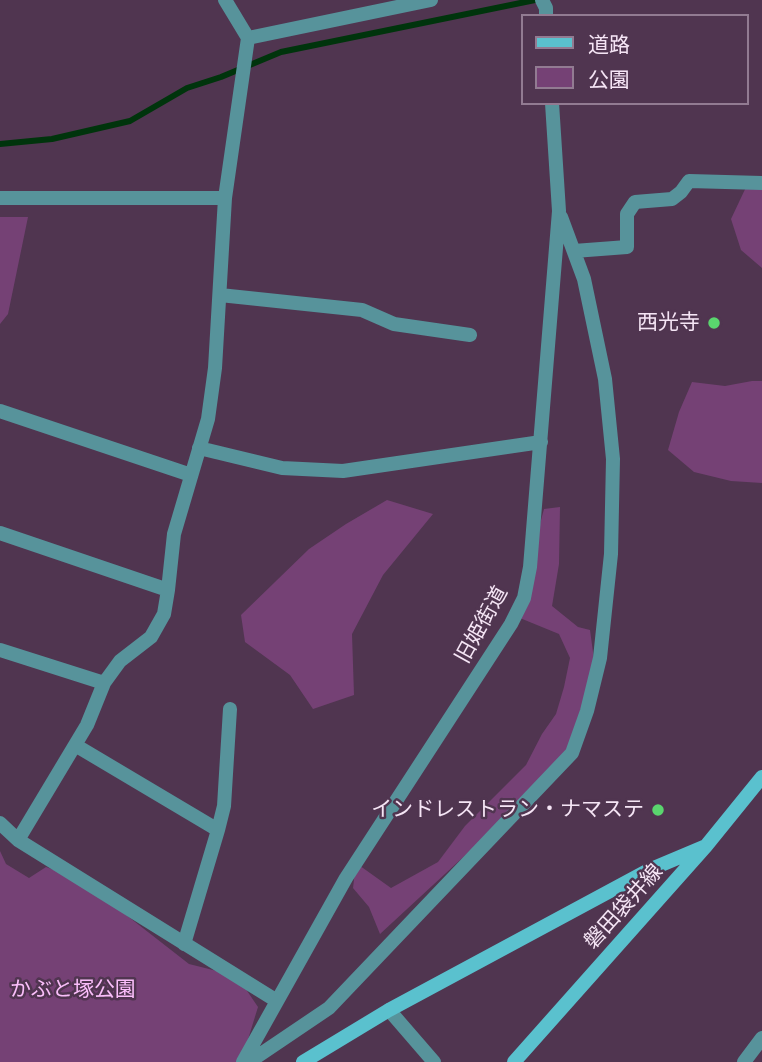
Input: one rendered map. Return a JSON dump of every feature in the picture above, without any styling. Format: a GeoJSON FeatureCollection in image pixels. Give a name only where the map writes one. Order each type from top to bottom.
{"type":"FeatureCollection","features":[{"type":"Feature","properties":{"kind":"street"},"geometry":{"type":"LineString","coordinates":[[18,840],[87,725],[104,683],[120,661],[151,637],[164,614],[174,534],[208,419],[215,368],[225,198],[248,38],[225,0]]}},
{"type":"Feature","properties":{"kind":"street"},"geometry":{"type":"LineString","coordinates":[[248,38],[431,0]]}},
{"type":"Feature","properties":{"kind":"street","name":"旧姫街道"},"geometry":{"type":"LineString","coordinates":[[243,1062],[346,878],[512,624],[524,598],[530,567],[559,211],[552,105]]}},
{"type":"Feature","properties":{"kind":"street"},"geometry":{"type":"LineString","coordinates":[[574,251],[627,247],[627,214],[635,202],[672,199],[689,181],[762,183]]}},
{"type":"Feature","properties":{"kind":"street"},"geometry":{"type":"LineString","coordinates":[[0,198],[225,198]]}},
{"type":"Feature","properties":{"kind":"street"},"geometry":{"type":"LineString","coordinates":[[248,1062],[329,1008],[572,753],[587,711],[600,658],[611,554],[613,459],[605,379],[584,279],[559,211]]}},
{"type":"Feature","properties":{"kind":"street"},"geometry":{"type":"LineString","coordinates":[[220,295],[362,310],[394,324],[470,335]]}},
{"type":"Feature","properties":{"kind":"street"},"geometry":{"type":"LineString","coordinates":[[0,411],[191,475]]}},
{"type":"Feature","properties":{"kind":"street"},"geometry":{"type":"LineString","coordinates":[[199,448],[282,468],[343,471],[541,442]]}},
{"type":"Feature","properties":{"kind":"street"},"geometry":{"type":"LineString","coordinates":[[0,533],[168,590]]}},
{"type":"Feature","properties":{"kind":"street"},"geometry":{"type":"LineString","coordinates":[[0,650],[104,683]]}},
{"type":"Feature","properties":{"kind":"street"},"geometry":{"type":"LineString","coordinates":[[184,943],[224,806],[230,709]]}},
{"type":"Feature","properties":{"kind":"street"},"geometry":{"type":"LineString","coordinates":[[75,745],[218,830]]}},
{"type":"Feature","properties":{"kind":"street","name":"磐田袋井線"},"geometry":{"type":"LineString","coordinates":[[514,1062],[706,846],[762,777]]}},
{"type":"Feature","properties":{"kind":"street"},"geometry":{"type":"LineString","coordinates":[[0,823],[18,840],[277,1001]]}},
{"type":"Feature","properties":{"kind":"street"},"geometry":{"type":"LineString","coordinates":[[303,1062],[389,1010],[649,870],[706,846]]}},
{"type":"Feature","properties":{"kind":"street"},"geometry":{"type":"LineString","coordinates":[[389,1010],[434,1062]]}},
{"type":"Feature","properties":{"kind":"street"},"geometry":{"type":"LineString","coordinates":[[744,1062],[762,1038]]}},
{"type":"Feature","properties":{"kind":"green space"},"geometry":{"type":"Polygon","coordinates":[[[748,183],[762,186],[762,268],[741,250],[731,219],[748,183]]]}},
{"type":"Feature","properties":{"kind":"green space"},"geometry":{"type":"Polygon","coordinates":[[[0,217],[28,217],[8,314],[0,324],[0,217]]]}},
{"type":"Feature","properties":{"kind":"green space"},"geometry":{"type":"Polygon","coordinates":[[[762,381],[762,483],[731,481],[694,472],[668,450],[679,412],[692,382],[725,386],[762,381]]]}},
{"type":"Feature","properties":{"kind":"green space"},"geometry":{"type":"Polygon","coordinates":[[[387,500],[433,514],[383,575],[352,634],[354,695],[313,709],[290,675],[245,642],[241,615],[309,549],[387,500]]]}},
{"type":"Feature","properties":{"kind":"green space"},"geometry":{"type":"Polygon","coordinates":[[[560,507],[559,564],[552,606],[578,627],[590,630],[596,674],[575,744],[551,776],[380,934],[369,907],[353,888],[356,863],[391,888],[438,862],[465,826],[526,765],[556,714],[570,658],[559,634],[515,616],[544,509],[560,507]]]}},
{"type":"Feature","properties":{"kind":"green space","name":"かぶと塚公園"},"geometry":{"type":"Polygon","coordinates":[[[0,851],[6,864],[29,878],[46,867],[80,879],[189,964],[237,976],[258,1007],[241,1062],[0,1062],[0,851]]]}},
{"type":"Feature","properties":{"kind":"waterway"},"geometry":{"type":"LineString","coordinates":[[0,144],[52,139],[130,121],[187,88],[281,52],[535,0]]}},
{"type":"Feature","properties":{"kind":"place","name":"西光寺"},"geometry":{"type":"Point","coordinates":[714,323]}},
{"type":"Feature","properties":{"kind":"place","name":"インドレストラン・ナマステ"},"geometry":{"type":"Point","coordinates":[658,810]}}]}
